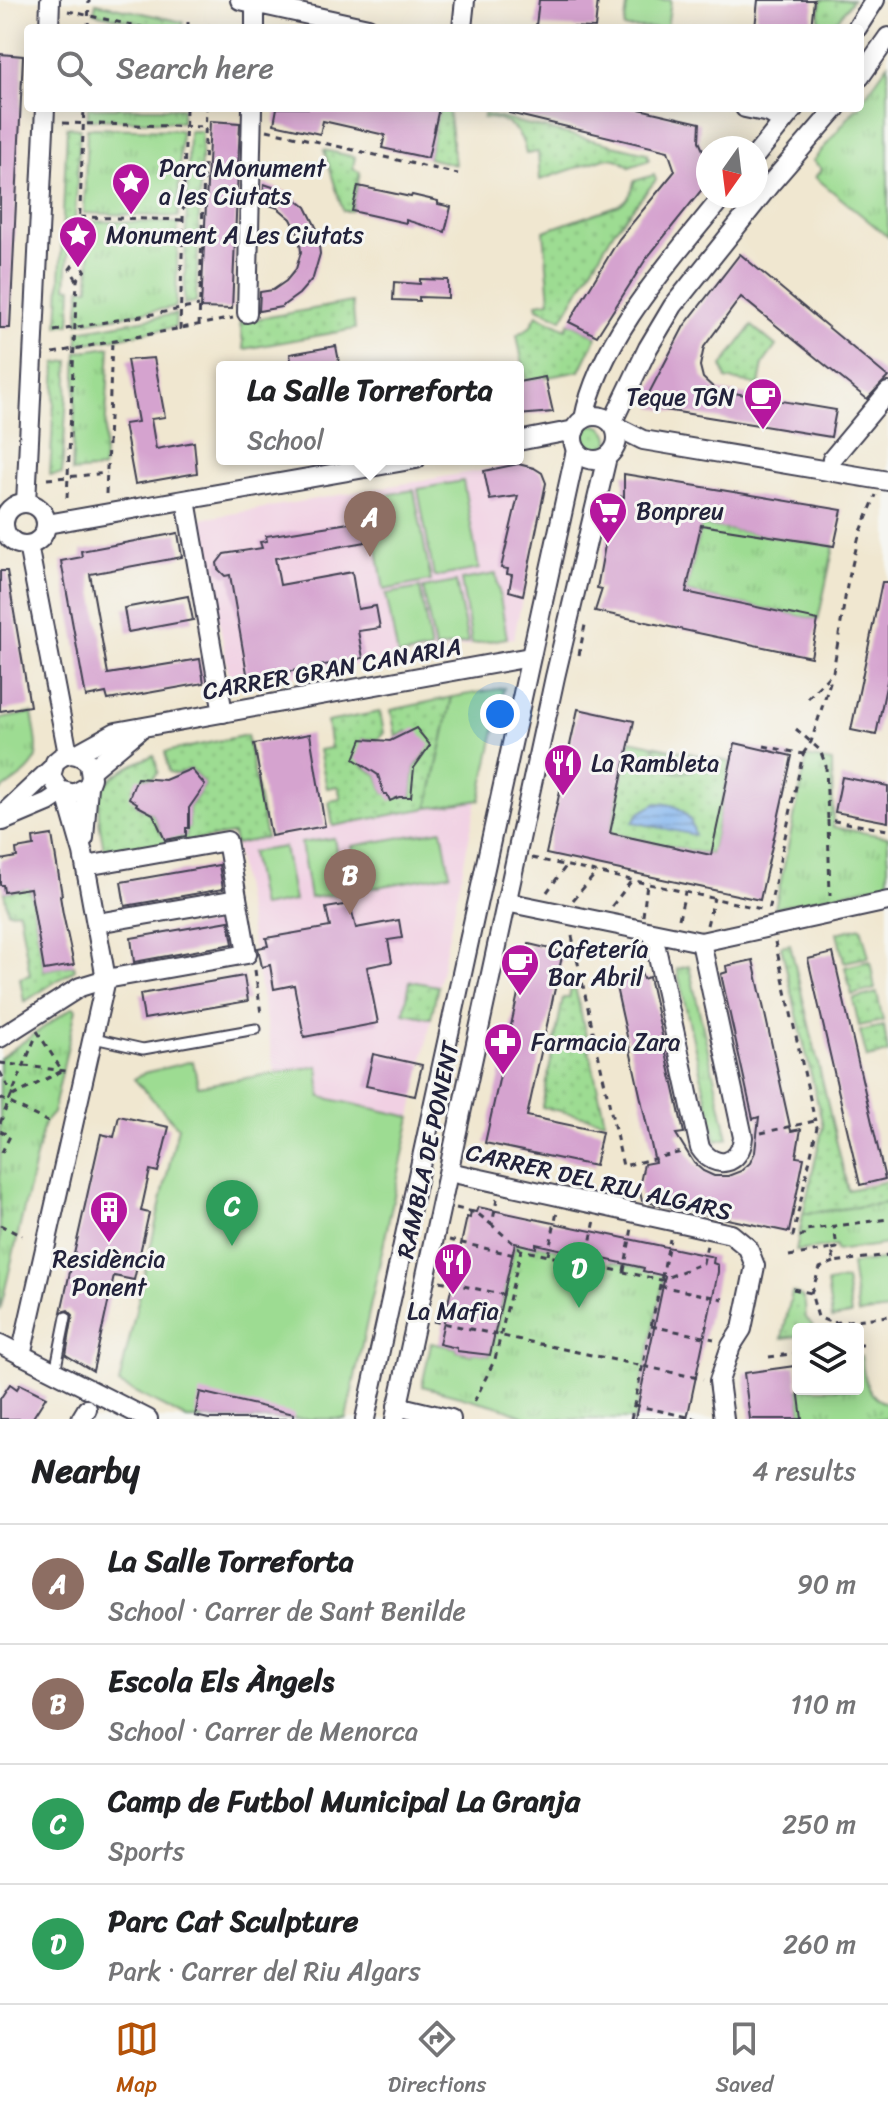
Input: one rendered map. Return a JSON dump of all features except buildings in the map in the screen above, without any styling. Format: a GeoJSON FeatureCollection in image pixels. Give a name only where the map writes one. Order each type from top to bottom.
{"type":"FeatureCollection","features":[{"type":"Feature","properties":{"kind":"street"},"geometry":{"type":"LineString","coordinates":[[49,24],[50,0]]}},
{"type":"Feature","properties":{"kind":"street"},"geometry":{"type":"LineString","coordinates":[[462,24],[465,0]]}},
{"type":"Feature","properties":{"kind":"street"},"geometry":{"type":"LineString","coordinates":[[860,24],[875,0]]}},
{"type":"Feature","properties":{"kind":"street"},"geometry":{"type":"LineString","coordinates":[[254,24],[248,2],[350,24]]}},
{"type":"Feature","properties":{"kind":"street"},"geometry":{"type":"LineString","coordinates":[[864,71],[888,37]]}},
{"type":"Feature","properties":{"kind":"street"},"geometry":{"type":"LineString","coordinates":[[26,503],[45,112]]}},
{"type":"Feature","properties":{"kind":"street"},"geometry":{"type":"LineString","coordinates":[[240,316],[252,112]]}},
{"type":"Feature","properties":{"kind":"street"},"geometry":{"type":"LineString","coordinates":[[764,112],[788,115]]}},
{"type":"Feature","properties":{"kind":"street"},"geometry":{"type":"LineString","coordinates":[[613,425],[648,348],[673,306],[833,112]]}},
{"type":"Feature","properties":{"kind":"street"},"geometry":{"type":"LineString","coordinates":[[768,140],[788,115]]}},
{"type":"Feature","properties":{"kind":"street","name":"RAMBLA DE PONENT"},"geometry":{"type":"LineString","coordinates":[[365,1419],[577,435],[600,372],[627,320],[714,208]]}},
{"type":"Feature","properties":{"kind":"street"},"geometry":{"type":"LineString","coordinates":[[830,471],[832,459],[888,392]]}},
{"type":"Feature","properties":{"kind":"street"},"geometry":{"type":"LineString","coordinates":[[524,440],[577,435],[601,416],[643,440],[888,481]]}},
{"type":"Feature","properties":{"kind":"street"},"geometry":{"type":"LineString","coordinates":[[610,454],[618,435],[613,425]]}},
{"type":"Feature","properties":{"kind":"street"},"geometry":{"type":"LineString","coordinates":[[577,435],[590,460],[643,440]]}},
{"type":"Feature","properties":{"kind":"street","name":"RAMBLA DE PONENT"},"geometry":{"type":"LineString","coordinates":[[398,1406],[506,901],[610,454]]}},
{"type":"Feature","properties":{"kind":"street"},"geometry":{"type":"LineString","coordinates":[[47,524],[382,465]]}},
{"type":"Feature","properties":{"kind":"street"},"geometry":{"type":"LineString","coordinates":[[186,500],[223,713]]}},
{"type":"Feature","properties":{"kind":"street"},"geometry":{"type":"LineString","coordinates":[[26,503],[41,509],[47,524],[43,535],[28,545],[16,543],[2,531],[7,513],[15,505],[26,503]]}},
{"type":"Feature","properties":{"kind":"street"},"geometry":{"type":"LineString","coordinates":[[28,545],[72,754]]}},
{"type":"Feature","properties":{"kind":"street","name":"CARRER GRAN CANARIA"},"geometry":{"type":"LineString","coordinates":[[72,754],[116,732],[530,657]]}},
{"type":"Feature","properties":{"kind":"street","name":"CARRER GRAN CANARIA"},"geometry":{"type":"LineString","coordinates":[[90,778],[143,727]]}},
{"type":"Feature","properties":{"kind":"street"},"geometry":{"type":"LineString","coordinates":[[0,820],[55,762],[72,754]]}},
{"type":"Feature","properties":{"kind":"street"},"geometry":{"type":"LineString","coordinates":[[72,754],[89,763],[84,860]]}},
{"type":"Feature","properties":{"kind":"street"},"geometry":{"type":"LineString","coordinates":[[21,1355],[106,979],[84,860],[64,793],[53,784],[51,769]]}},
{"type":"Feature","properties":{"kind":"street"},"geometry":{"type":"LineString","coordinates":[[0,820],[64,793],[82,791],[90,778]]}},
{"type":"Feature","properties":{"kind":"street"},"geometry":{"type":"LineString","coordinates":[[0,1038],[72,990],[106,979],[247,954],[227,841],[84,860]]}},
{"type":"Feature","properties":{"kind":"street"},"geometry":{"type":"LineString","coordinates":[[482,877],[497,879],[506,901]]}},
{"type":"Feature","properties":{"kind":"street"},"geometry":{"type":"LineString","coordinates":[[97,923],[237,899]]}},
{"type":"Feature","properties":{"kind":"street"},"geometry":{"type":"LineString","coordinates":[[475,912],[480,918],[488,920],[506,901]]}},
{"type":"Feature","properties":{"kind":"street"},"geometry":{"type":"LineString","coordinates":[[506,901],[704,933],[888,901]]}},
{"type":"Feature","properties":{"kind":"street"},"geometry":{"type":"LineString","coordinates":[[648,926],[700,1148],[706,1157],[716,1162],[726,1162],[736,1157],[742,1149],[743,1137],[704,933]]}},
{"type":"Feature","properties":{"kind":"street","name":"CARRER DEL RIU ALGARS"},"geometry":{"type":"LineString","coordinates":[[449,1172],[731,1234],[748,1248],[755,1266],[742,1329],[722,1365],[719,1381],[724,1419]]}},
{"type":"Feature","properties":{"kind":"street"},"geometry":{"type":"LineString","coordinates":[[1,1347],[148,1419]]}},
{"type":"Feature","properties":{"kind":"street"},"geometry":{"type":"LineString","coordinates":[[372,1386],[398,1406],[451,1419]]}},
{"type":"Feature","properties":{"kind":"lane"},"geometry":{"type":"LineString","coordinates":[[94,1038],[143,1049],[256,1029]]}},
{"type":"Feature","properties":{"kind":"lane"},"geometry":{"type":"LineString","coordinates":[[55,1372],[66,1317]]}},
{"type":"Feature","properties":{"kind":"path"},"geometry":{"type":"LineString","coordinates":[[88,24],[89,0]]}},
{"type":"Feature","properties":{"kind":"path"},"geometry":{"type":"LineString","coordinates":[[68,11],[127,24]]}},
{"type":"Feature","properties":{"kind":"path"},"geometry":{"type":"LineString","coordinates":[[188,19],[188,24]]}},
{"type":"Feature","properties":{"kind":"path"},"geometry":{"type":"LineString","coordinates":[[77,280],[85,270],[78,258],[84,112]]}},
{"type":"Feature","properties":{"kind":"path"},"geometry":{"type":"LineString","coordinates":[[180,330],[186,112]]}},
{"type":"Feature","properties":{"kind":"path"},"geometry":{"type":"LineString","coordinates":[[199,326],[206,112]]}},
{"type":"Feature","properties":{"kind":"path"},"geometry":{"type":"LineString","coordinates":[[63,123],[206,127]]}},
{"type":"Feature","properties":{"kind":"path"},"geometry":{"type":"LineString","coordinates":[[263,129],[458,174]]}},
{"type":"Feature","properties":{"kind":"path"},"geometry":{"type":"LineString","coordinates":[[80,217],[183,220]]}},
{"type":"Feature","properties":{"kind":"path"},"geometry":{"type":"LineString","coordinates":[[67,498],[77,280],[70,269],[78,258]]}},
{"type":"Feature","properties":{"kind":"path"},"geometry":{"type":"LineString","coordinates":[[54,331],[199,306]]}},
{"type":"Feature","properties":{"kind":"path"},"geometry":{"type":"LineString","coordinates":[[53,353],[240,316]]}},
{"type":"Feature","properties":{"kind":"path"},"geometry":{"type":"LineString","coordinates":[[106,494],[112,342]]}},
{"type":"Feature","properties":{"kind":"path"},"geometry":{"type":"LineString","coordinates":[[47,479],[107,473]]}},
{"type":"Feature","properties":{"kind":"path"},"geometry":{"type":"LineString","coordinates":[[532,858],[769,912],[803,754],[811,742],[833,672],[859,536],[875,502]]}},
{"type":"Feature","properties":{"kind":"path"},"geometry":{"type":"LineString","coordinates":[[581,649],[586,626]]}},
{"type":"Feature","properties":{"kind":"path"},"geometry":{"type":"LineString","coordinates":[[808,698],[833,672]]}},
{"type":"Feature","properties":{"kind":"path"},"geometry":{"type":"LineString","coordinates":[[796,729],[820,750],[826,766],[830,900]]}},
{"type":"Feature","properties":{"kind":"path"},"geometry":{"type":"LineString","coordinates":[[764,746],[803,754]]}},
{"type":"Feature","properties":{"kind":"path"},"geometry":{"type":"LineString","coordinates":[[828,820],[888,830]]}},
{"type":"Feature","properties":{"kind":"path"},"geometry":{"type":"LineString","coordinates":[[545,896],[566,866]]}},
{"type":"Feature","properties":{"kind":"path"},"geometry":{"type":"LineString","coordinates":[[572,902],[597,872]]}},
{"type":"Feature","properties":{"kind":"path"},"geometry":{"type":"LineString","coordinates":[[609,910],[632,880]]}},
{"type":"Feature","properties":{"kind":"path"},"geometry":{"type":"LineString","coordinates":[[647,884],[648,926]]}},
{"type":"Feature","properties":{"kind":"path"},"geometry":{"type":"LineString","coordinates":[[678,924],[685,892]]}},
{"type":"Feature","properties":{"kind":"path"},"geometry":{"type":"LineString","coordinates":[[704,933],[714,898]]}},
{"type":"Feature","properties":{"kind":"path"},"geometry":{"type":"LineString","coordinates":[[739,912],[740,904]]}},
{"type":"Feature","properties":{"kind":"path"},"geometry":{"type":"LineString","coordinates":[[572,936],[623,1166],[691,1150]]}},
{"type":"Feature","properties":{"kind":"path"},"geometry":{"type":"LineString","coordinates":[[775,942],[817,1127],[793,1236],[803,1236],[805,1230],[888,1219]]}},
{"type":"Feature","properties":{"kind":"path"},"geometry":{"type":"LineString","coordinates":[[254,961],[261,1014]]}},
{"type":"Feature","properties":{"kind":"path"},"geometry":{"type":"LineString","coordinates":[[0,1123],[38,1032],[64,1071]]}},
{"type":"Feature","properties":{"kind":"path"},"geometry":{"type":"LineString","coordinates":[[0,1063],[64,1071]]}},
{"type":"Feature","properties":{"kind":"path"},"geometry":{"type":"LineString","coordinates":[[13,1096],[64,1071]]}},
{"type":"Feature","properties":{"kind":"path"},"geometry":{"type":"LineString","coordinates":[[0,1072],[13,1096]]}},
{"type":"Feature","properties":{"kind":"path"},"geometry":{"type":"LineString","coordinates":[[0,1098],[48,1122]]}},
{"type":"Feature","properties":{"kind":"path"},"geometry":{"type":"LineString","coordinates":[[753,1135],[815,1121]]}},
{"type":"Feature","properties":{"kind":"path"},"geometry":{"type":"LineString","coordinates":[[0,1131],[10,1136],[0,1156]]}},
{"type":"Feature","properties":{"kind":"path"},"geometry":{"type":"LineString","coordinates":[[492,1225],[497,1195]]}},
{"type":"Feature","properties":{"kind":"path"},"geometry":{"type":"LineString","coordinates":[[456,1208],[477,1213],[521,1250],[661,1280],[703,1263],[708,1241]]}},
{"type":"Feature","properties":{"kind":"path"},"geometry":{"type":"LineString","coordinates":[[548,1256],[558,1208]]}},
{"type":"Feature","properties":{"kind":"path"},"geometry":{"type":"LineString","coordinates":[[586,1264],[596,1216]]}},
{"type":"Feature","properties":{"kind":"path"},"geometry":{"type":"LineString","coordinates":[[624,1272],[633,1224]]}},
{"type":"Feature","properties":{"kind":"path"},"geometry":{"type":"LineString","coordinates":[[0,1225],[22,1236]]}},
{"type":"Feature","properties":{"kind":"path"},"geometry":{"type":"LineString","coordinates":[[789,1256],[837,1248],[834,1226]]}},
{"type":"Feature","properties":{"kind":"path"},"geometry":{"type":"LineString","coordinates":[[631,1419],[671,1232]]}},
{"type":"Feature","properties":{"kind":"path"},"geometry":{"type":"LineString","coordinates":[[449,1240],[520,1256]]}},
{"type":"Feature","properties":{"kind":"path"},"geometry":{"type":"LineString","coordinates":[[832,1249],[834,1262]]}},
{"type":"Feature","properties":{"kind":"path"},"geometry":{"type":"LineString","coordinates":[[474,1402],[495,1359],[521,1250]]}},
{"type":"Feature","properties":{"kind":"path"},"geometry":{"type":"LineString","coordinates":[[888,1255],[834,1262],[820,1268],[811,1293],[818,1317],[832,1323],[888,1316]]}},
{"type":"Feature","properties":{"kind":"path"},"geometry":{"type":"LineString","coordinates":[[440,1281],[510,1296]]}},
{"type":"Feature","properties":{"kind":"path"},"geometry":{"type":"LineString","coordinates":[[660,1286],[723,1299]]}},
{"type":"Feature","properties":{"kind":"path"},"geometry":{"type":"LineString","coordinates":[[793,1289],[811,1293]]}},
{"type":"Feature","properties":{"kind":"path"},"geometry":{"type":"LineString","coordinates":[[432,1321],[707,1380]]}},
{"type":"Feature","properties":{"kind":"path"},"geometry":{"type":"LineString","coordinates":[[651,1326],[714,1339]]}},
{"type":"Feature","properties":{"kind":"path"},"geometry":{"type":"LineString","coordinates":[[769,1357],[792,1354]]}},
{"type":"Feature","properties":{"kind":"path"},"geometry":{"type":"LineString","coordinates":[[634,1405],[697,1419]]}},
{"type":"Feature","properties":{"kind":"shaded area"},"geometry":{"type":"Polygon","coordinates":[[[512,465],[534,468],[542,473],[546,483],[514,638],[231,687],[201,519],[512,465]]]}},
{"type":"Feature","properties":{"kind":"shaded area"},"geometry":{"type":"Polygon","coordinates":[[[504,688],[480,800],[477,800],[411,1117],[321,1097],[317,1066],[275,1073],[235,844],[428,808],[452,697],[504,688]]]}},
{"type":"Feature","properties":{"kind":"green space"},"geometry":{"type":"Polygon","coordinates":[[[628,0],[671,0],[668,24],[625,24],[628,0]]]}},
{"type":"Feature","properties":{"kind":"green space"},"geometry":{"type":"Polygon","coordinates":[[[821,0],[852,0],[835,24],[818,24],[821,0]]]}},
{"type":"Feature","properties":{"kind":"green space"},"geometry":{"type":"Polygon","coordinates":[[[96,3],[183,22],[143,24],[94,13],[96,3]]]}},
{"type":"Feature","properties":{"kind":"green space"},"geometry":{"type":"Polygon","coordinates":[[[888,64],[888,237],[815,177],[822,169],[813,161],[853,112],[864,112],[864,97],[888,64]]]}},
{"type":"Feature","properties":{"kind":"green space"},"geometry":{"type":"Polygon","coordinates":[[[88,112],[182,112],[182,122],[88,119],[88,112]]]}},
{"type":"Feature","properties":{"kind":"green space"},"geometry":{"type":"Polygon","coordinates":[[[438,112],[448,112],[455,165],[428,158],[438,112]]]}},
{"type":"Feature","properties":{"kind":"green space"},"geometry":{"type":"Polygon","coordinates":[[[484,114],[647,153],[649,160],[629,167],[617,159],[602,159],[540,180],[538,152],[526,154],[521,138],[512,127],[500,120],[483,118],[484,114]]]}},
{"type":"Feature","properties":{"kind":"green space"},"geometry":{"type":"Polygon","coordinates":[[[67,127],[80,128],[73,252],[68,252],[66,287],[72,288],[70,324],[58,326],[67,127]]]}},
{"type":"Feature","properties":{"kind":"green space"},"geometry":{"type":"Polygon","coordinates":[[[87,128],[181,130],[178,217],[84,213],[87,128]]]}},
{"type":"Feature","properties":{"kind":"green space"},"geometry":{"type":"Polygon","coordinates":[[[189,131],[202,131],[196,302],[184,304],[189,131]]]}},
{"type":"Feature","properties":{"kind":"green space"},"geometry":{"type":"Polygon","coordinates":[[[324,150],[355,157],[353,169],[360,172],[352,211],[343,211],[324,150]]]}},
{"type":"Feature","properties":{"kind":"green space"},"geometry":{"type":"Polygon","coordinates":[[[654,175],[656,180],[614,231],[562,319],[538,308],[537,303],[550,301],[544,231],[619,205],[630,195],[634,181],[654,175]]]}},
{"type":"Feature","properties":{"kind":"green space"},"geometry":{"type":"Polygon","coordinates":[[[83,221],[178,223],[176,307],[78,323],[81,288],[89,288],[90,255],[83,253],[83,221]]]}},
{"type":"Feature","properties":{"kind":"green space"},"geometry":{"type":"Polygon","coordinates":[[[352,302],[355,329],[244,349],[240,322],[352,302]]]}},
{"type":"Feature","properties":{"kind":"green space"},"geometry":{"type":"Polygon","coordinates":[[[176,314],[175,327],[78,345],[78,331],[176,314]]]}},
{"type":"Feature","properties":{"kind":"green space"},"geometry":{"type":"Polygon","coordinates":[[[537,315],[566,329],[569,322],[597,336],[580,371],[526,381],[517,335],[530,327],[537,315]]]}},
{"type":"Feature","properties":{"kind":"green space"},"geometry":{"type":"Polygon","coordinates":[[[752,326],[776,346],[763,364],[759,385],[726,379],[722,366],[752,326]]]}},
{"type":"Feature","properties":{"kind":"green space"},"geometry":{"type":"Polygon","coordinates":[[[110,347],[103,469],[72,472],[77,352],[110,347]]]}},
{"type":"Feature","properties":{"kind":"green space"},"geometry":{"type":"Polygon","coordinates":[[[69,361],[62,474],[50,475],[56,363],[69,361]]]}},
{"type":"Feature","properties":{"kind":"green space"},"geometry":{"type":"Polygon","coordinates":[[[594,425],[605,429],[609,440],[605,451],[594,455],[583,451],[579,440],[583,429],[594,425]]]}},
{"type":"Feature","properties":{"kind":"green space"},"geometry":{"type":"Polygon","coordinates":[[[463,481],[479,569],[434,577],[418,489],[463,481]]]}},
{"type":"Feature","properties":{"kind":"green space"},"geometry":{"type":"Polygon","coordinates":[[[414,490],[431,581],[384,590],[368,498],[414,490]]]}},
{"type":"Feature","properties":{"kind":"green space"},"geometry":{"type":"Polygon","coordinates":[[[701,525],[834,546],[818,620],[686,592],[701,525]]]}},
{"type":"Feature","properties":{"kind":"green space"},"geometry":{"type":"Polygon","coordinates":[[[496,574],[507,638],[472,644],[461,580],[496,574]]]}},
{"type":"Feature","properties":{"kind":"green space"},"geometry":{"type":"Polygon","coordinates":[[[456,582],[468,643],[435,649],[423,588],[456,582]]]}},
{"type":"Feature","properties":{"kind":"green space"},"geometry":{"type":"Polygon","coordinates":[[[420,588],[431,650],[398,656],[386,594],[420,588]]]}},
{"type":"Feature","properties":{"kind":"green space"},"geometry":{"type":"Polygon","coordinates":[[[504,688],[480,800],[428,808],[452,697],[504,688]]]}},
{"type":"Feature","properties":{"kind":"green space"},"geometry":{"type":"Polygon","coordinates":[[[452,697],[428,808],[333,826],[329,801],[341,799],[338,786],[327,788],[319,750],[331,748],[327,722],[380,712],[384,733],[378,739],[362,739],[359,750],[361,765],[378,775],[384,793],[411,797],[414,768],[426,754],[407,731],[396,737],[391,710],[452,697]]]}},
{"type":"Feature","properties":{"kind":"green space"},"geometry":{"type":"Polygon","coordinates":[[[32,713],[37,742],[35,760],[24,774],[0,791],[0,719],[32,713]]]}},
{"type":"Feature","properties":{"kind":"green space"},"geometry":{"type":"Polygon","coordinates":[[[247,735],[266,838],[235,844],[233,834],[105,855],[99,803],[108,782],[118,773],[154,755],[158,772],[153,778],[146,777],[136,805],[153,814],[160,833],[186,836],[189,808],[205,785],[191,769],[177,774],[169,772],[165,752],[247,735]]]}},
{"type":"Feature","properties":{"kind":"green space"},"geometry":{"type":"Polygon","coordinates":[[[630,740],[731,762],[711,855],[610,833],[630,740]]]}},
{"type":"Feature","properties":{"kind":"green space"},"geometry":{"type":"Polygon","coordinates":[[[654,746],[706,757],[691,770],[676,772],[662,764],[654,746]]]}},
{"type":"Feature","properties":{"kind":"green space"},"geometry":{"type":"Polygon","coordinates":[[[807,757],[832,762],[833,827],[888,837],[888,883],[775,908],[807,757]]]}},
{"type":"Feature","properties":{"kind":"green space"},"geometry":{"type":"Polygon","coordinates":[[[442,830],[450,874],[360,890],[352,846],[442,830]]]}},
{"type":"Feature","properties":{"kind":"green space"},"geometry":{"type":"Polygon","coordinates":[[[334,838],[343,893],[310,898],[301,843],[334,838]]]}},
{"type":"Feature","properties":{"kind":"green space"},"geometry":{"type":"Polygon","coordinates":[[[284,847],[294,901],[261,907],[251,852],[284,847]]]}},
{"type":"Feature","properties":{"kind":"green space"},"geometry":{"type":"Polygon","coordinates":[[[29,882],[44,970],[74,965],[75,969],[24,1002],[20,978],[30,975],[19,911],[8,912],[4,892],[23,889],[29,882]]]}},
{"type":"Feature","properties":{"kind":"green space"},"geometry":{"type":"Polygon","coordinates":[[[861,927],[869,957],[844,962],[837,933],[861,927]]]}},
{"type":"Feature","properties":{"kind":"green space"},"geometry":{"type":"Polygon","coordinates":[[[790,944],[848,1190],[888,1181],[888,1203],[803,1214],[823,1126],[781,946],[790,944]]]}},
{"type":"Feature","properties":{"kind":"green space"},"geometry":{"type":"Polygon","coordinates":[[[870,961],[875,989],[852,995],[845,967],[870,961]]]}},
{"type":"Feature","properties":{"kind":"green space"},"geometry":{"type":"Polygon","coordinates":[[[689,966],[728,1138],[716,1141],[677,969],[689,966]]]}},
{"type":"Feature","properties":{"kind":"green space"},"geometry":{"type":"Polygon","coordinates":[[[573,978],[605,1121],[542,1107],[563,998],[569,998],[573,978]]]}},
{"type":"Feature","properties":{"kind":"green space"},"geometry":{"type":"Polygon","coordinates":[[[410,981],[438,986],[431,1018],[404,1013],[410,981]]]}},
{"type":"Feature","properties":{"kind":"green space"},"geometry":{"type":"Polygon","coordinates":[[[877,993],[883,1021],[859,1026],[853,999],[877,993]]]}},
{"type":"Feature","properties":{"kind":"green space"},"geometry":{"type":"Polygon","coordinates":[[[73,1007],[76,1009],[53,1113],[44,1123],[0,1311],[0,1058],[73,1007]]]}},
{"type":"Feature","properties":{"kind":"green space"},"geometry":{"type":"Polygon","coordinates":[[[884,1026],[888,1053],[867,1058],[860,1031],[884,1026]]]}},
{"type":"Feature","properties":{"kind":"green space"},"geometry":{"type":"Polygon","coordinates":[[[193,1061],[198,1086],[318,1066],[321,1097],[411,1117],[346,1419],[187,1419],[119,1384],[178,1127],[134,1079],[144,1073],[193,1061]]]}},
{"type":"Feature","properties":{"kind":"green space"},"geometry":{"type":"Polygon","coordinates":[[[888,1203],[888,1244],[836,1251],[835,1246],[796,1251],[803,1214],[888,1203]]]}},
{"type":"Feature","properties":{"kind":"green space"},"geometry":{"type":"Polygon","coordinates":[[[516,1240],[535,1248],[536,1244],[569,1252],[568,1255],[575,1253],[606,1260],[610,1264],[612,1261],[665,1273],[635,1419],[529,1419],[504,1408],[422,1386],[431,1343],[457,1348],[457,1351],[471,1355],[472,1352],[490,1355],[516,1240]]]}},
{"type":"Feature","properties":{"kind":"green space"},"geometry":{"type":"Polygon","coordinates":[[[888,1259],[888,1310],[858,1314],[851,1264],[888,1259]]]}},
{"type":"Feature","properties":{"kind":"green space"},"geometry":{"type":"Polygon","coordinates":[[[846,1280],[851,1315],[832,1318],[827,1283],[846,1280]]]}},
{"type":"Feature","properties":{"kind":"green space"},"geometry":{"type":"Polygon","coordinates":[[[792,1292],[803,1299],[806,1318],[811,1323],[792,1323],[792,1337],[782,1338],[792,1292]]]}},
{"type":"Feature","properties":{"kind":"green space"},"geometry":{"type":"Polygon","coordinates":[[[864,1372],[870,1391],[888,1404],[888,1419],[802,1419],[799,1395],[864,1395],[864,1372]]]}},
{"type":"Feature","properties":{"kind":"water"},"geometry":{"type":"Polygon","coordinates":[[[657,803],[672,805],[683,811],[695,835],[633,822],[639,813],[657,803]]]}},
{"type":"Feature","properties":{"kind":"place","name":"Parc Monument a les Ciutats"},"geometry":{"type":"Point","coordinates":[131,216]}},
{"type":"Feature","properties":{"kind":"place","name":"Monument A Les Ciutats"},"geometry":{"type":"Point","coordinates":[78,269]}},
{"type":"Feature","properties":{"kind":"place","name":"Teque TGN"},"geometry":{"type":"Point","coordinates":[763,431]}},
{"type":"Feature","properties":{"kind":"place","name":"Bonpreu"},"geometry":{"type":"Point","coordinates":[608,545]}},
{"type":"Feature","properties":{"kind":"place","name":"La Salle Torreforta"},"geometry":{"type":"Point","coordinates":[370,557]}},
{"type":"Feature","properties":{"kind":"place","name":"La Rambleta"},"geometry":{"type":"Point","coordinates":[563,797]}},
{"type":"Feature","properties":{"kind":"place","name":"Escola Els Àngels"},"geometry":{"type":"Point","coordinates":[350,915]}},
{"type":"Feature","properties":{"kind":"place","name":"Cafetería Bar Abril"},"geometry":{"type":"Point","coordinates":[520,997]}},
{"type":"Feature","properties":{"kind":"place","name":"Farmacia Zara"},"geometry":{"type":"Point","coordinates":[503,1076]}},
{"type":"Feature","properties":{"kind":"place","name":"Residència Ponent"},"geometry":{"type":"Point","coordinates":[109,1244]}},
{"type":"Feature","properties":{"kind":"place","name":"Camp de Futbol Municipal La Granja"},"geometry":{"type":"Point","coordinates":[232,1246]}},
{"type":"Feature","properties":{"kind":"place","name":"La Mafia"},"geometry":{"type":"Point","coordinates":[453,1296]}},
{"type":"Feature","properties":{"kind":"place","name":"Parc Cat Sculpture"},"geometry":{"type":"Point","coordinates":[579,1308]}}]}
